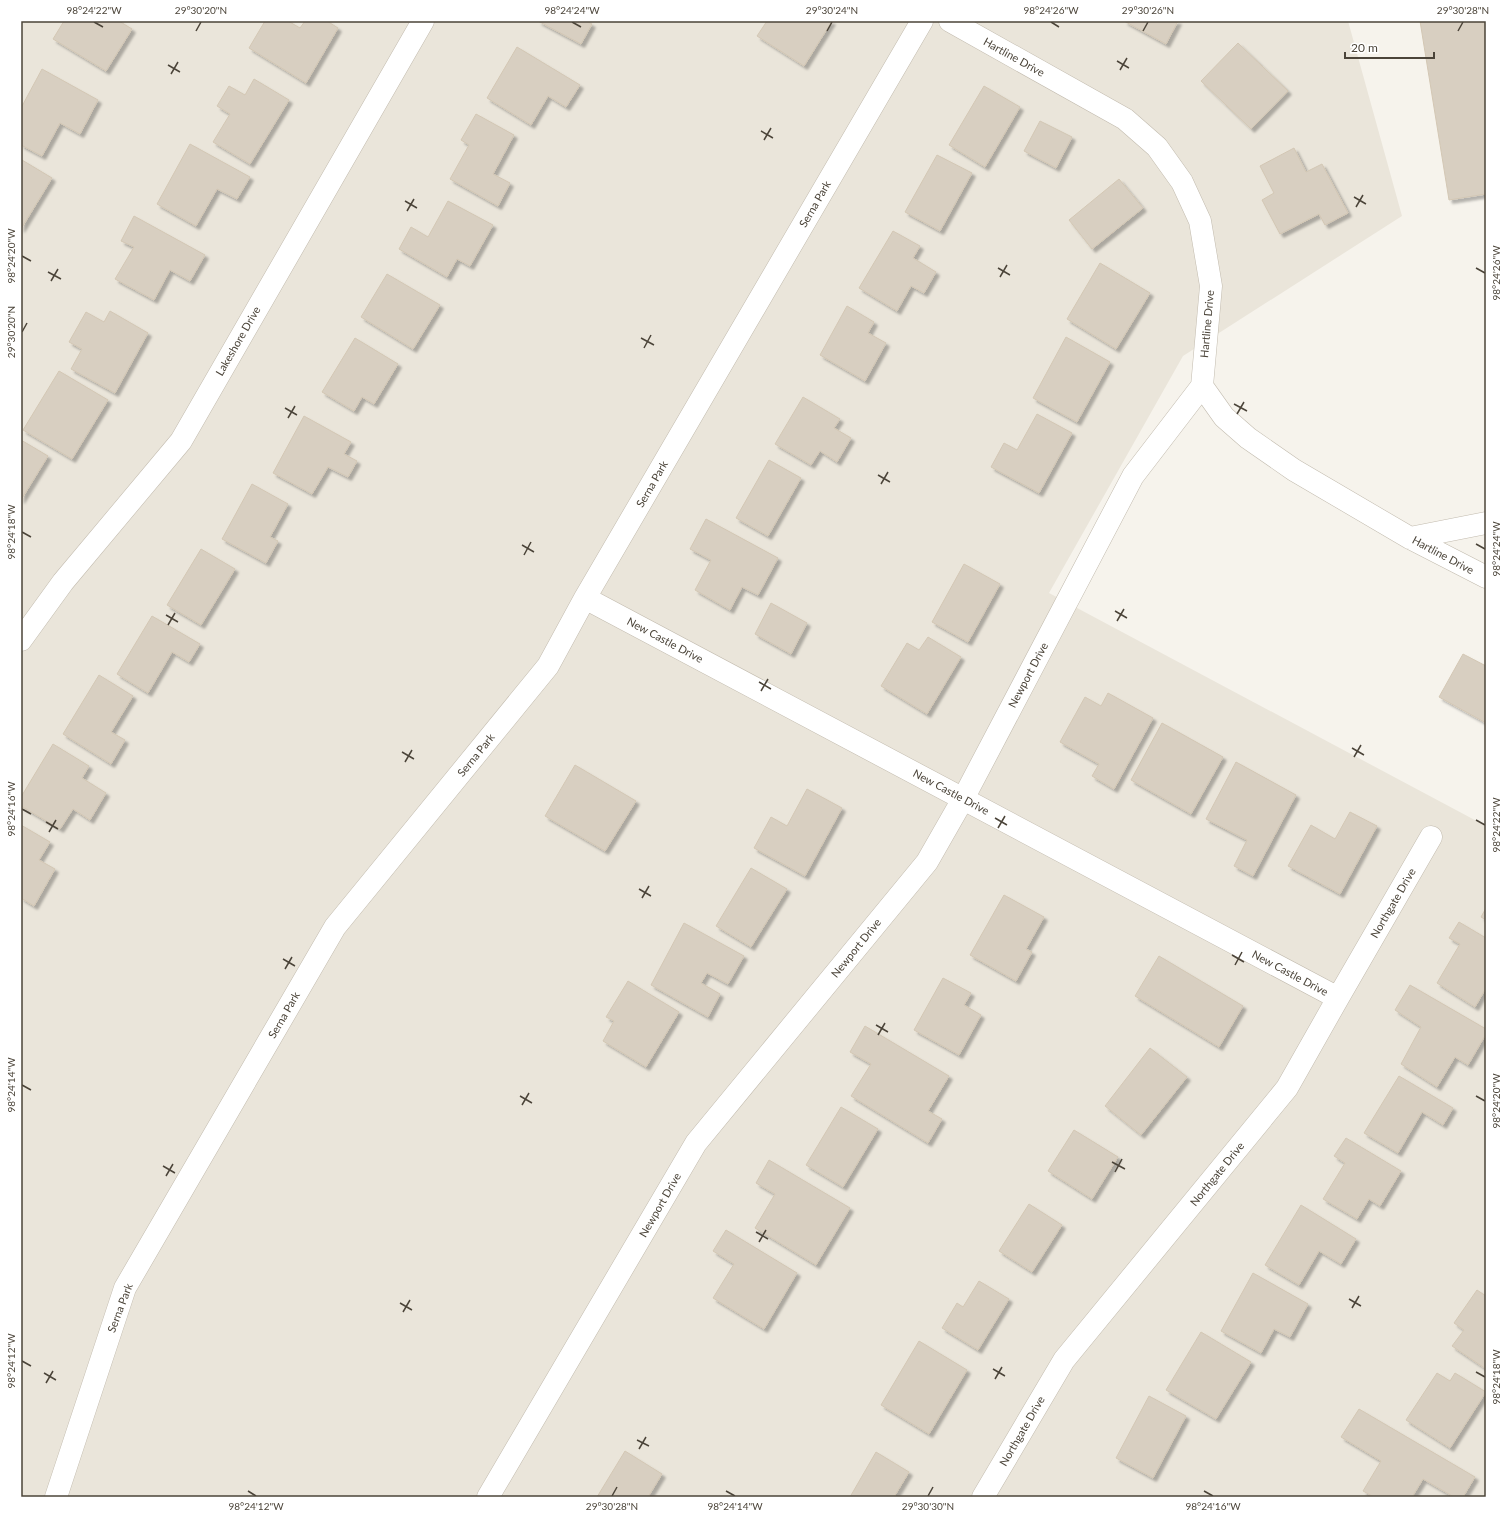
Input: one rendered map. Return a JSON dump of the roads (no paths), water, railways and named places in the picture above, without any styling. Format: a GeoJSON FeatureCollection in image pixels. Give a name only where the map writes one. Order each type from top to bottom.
{"type":"FeatureCollection","features":[{"type":"Feature","properties":{"kind":"street","name":"Lakeshore Drive"},"geometry":{"type":"LineString","coordinates":[[21,640],[63,582],[180,441],[424,21]]}},
{"type":"Feature","properties":{"kind":"street","name":"Serna Park"},"geometry":{"type":"LineString","coordinates":[[56,1497],[125,1288],[335,927],[548,666],[585,598],[922,21]]}},
{"type":"Feature","properties":{"kind":"street","name":"Hartline Drive"},"geometry":{"type":"LineString","coordinates":[[950,21],[1125,119],[1156,147],[1182,182],[1200,222],[1211,286],[1202,386],[1224,417],[1248,438],[1294,470],[1410,538],[1486,577]]}},
{"type":"Feature","properties":{"kind":"street","name":"Newport Drive"},"geometry":{"type":"LineString","coordinates":[[488,1497],[696,1143],[927,862],[963,799],[1133,476],[1202,386]]}},
{"type":"Feature","properties":{"kind":"street"},"geometry":{"type":"LineString","coordinates":[[1410,538],[1486,523]]}},
{"type":"Feature","properties":{"kind":"street","name":"New Castle Drive"},"geometry":{"type":"LineString","coordinates":[[585,598],[1338,998]]}},
{"type":"Feature","properties":{"kind":"street","name":"Northgate Drive"},"geometry":{"type":"LineString","coordinates":[[984,1497],[1064,1360],[1287,1088],[1431,837]]}}]}
